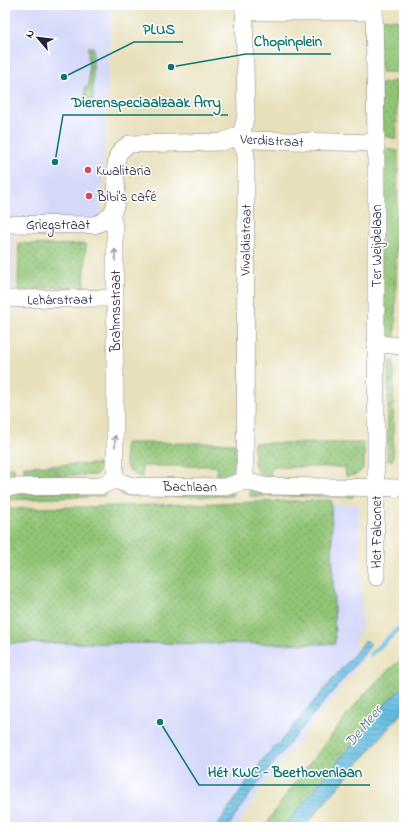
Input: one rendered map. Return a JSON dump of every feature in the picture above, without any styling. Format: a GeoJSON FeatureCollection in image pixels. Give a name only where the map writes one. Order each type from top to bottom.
{"type":"FeatureCollection","features":[{"type":"Feature","properties":{"kind":"street"},"geometry":{"type":"LineString","coordinates":[[237,136],[242,132],[246,115],[244,8],[374,8]]}},
{"type":"Feature","properties":{"kind":"street","name":"Ter Weijdelaan"},"geometry":{"type":"LineString","coordinates":[[374,8],[376,143],[376,487]]}},
{"type":"Feature","properties":{"kind":"street","name":"Verdistraat"},"geometry":{"type":"LineString","coordinates":[[108,217],[114,210],[117,201],[117,161],[122,149],[129,144],[222,142],[237,136],[243,140],[376,143]]}},
{"type":"Feature","properties":{"kind":"street","name":"Vivaldistraat"},"geometry":{"type":"LineString","coordinates":[[237,136],[246,155],[245,480]]}},
{"type":"Feature","properties":{"kind":"street","name":"Griegstraat"},"geometry":{"type":"LineString","coordinates":[[5,224],[94,225],[101,223],[108,217]]}},
{"type":"Feature","properties":{"kind":"street","name":"Brahmsstraat"},"geometry":{"type":"LineString","coordinates":[[108,217],[113,222],[115,230],[115,480]]}},
{"type":"Feature","properties":{"kind":"street","name":"Lehárstraat"},"geometry":{"type":"LineString","coordinates":[[5,299],[115,298]]}},
{"type":"Feature","properties":{"kind":"street"},"geometry":{"type":"LineString","coordinates":[[376,344],[404,346]]}},
{"type":"Feature","properties":{"kind":"street"},"geometry":{"type":"LineString","coordinates":[[5,487],[100,486],[115,480]]}},
{"type":"Feature","properties":{"kind":"street","name":"Bachlaan"},"geometry":{"type":"LineString","coordinates":[[115,480],[132,486],[225,487],[245,480]]}},
{"type":"Feature","properties":{"kind":"street"},"geometry":{"type":"LineString","coordinates":[[245,480],[264,486],[404,488]]}},
{"type":"Feature","properties":{"kind":"street","name":"Het Falconet"},"geometry":{"type":"LineString","coordinates":[[376,487],[376,577]]}},
{"type":"Feature","properties":{"kind":"shaded area"},"geometry":{"type":"Polygon","coordinates":[[[5,5],[112,5],[100,235],[13,233],[14,305],[5,305],[5,5]]]}},
{"type":"Feature","properties":{"kind":"shaded area"},"geometry":{"type":"Polygon","coordinates":[[[359,504],[362,627],[353,645],[367,655],[262,788],[237,827],[5,827],[5,513],[359,504]]]}},
{"type":"Feature","properties":{"kind":"green space"},"geometry":{"type":"Polygon","coordinates":[[[378,18],[398,20],[397,72],[381,72],[378,18]]]}},
{"type":"Feature","properties":{"kind":"green space"},"geometry":{"type":"Polygon","coordinates":[[[88,47],[93,47],[93,100],[85,100],[85,87],[89,87],[88,47]]]}},
{"type":"Feature","properties":{"kind":"green space"},"geometry":{"type":"Polygon","coordinates":[[[396,81],[397,139],[381,135],[380,84],[396,81]]]}},
{"type":"Feature","properties":{"kind":"green space"},"geometry":{"type":"Polygon","coordinates":[[[381,148],[398,151],[395,339],[381,338],[381,148]]]}},
{"type":"Feature","properties":{"kind":"green space"},"geometry":{"type":"Polygon","coordinates":[[[19,243],[48,245],[86,244],[84,288],[58,287],[18,291],[19,243]]]}},
{"type":"Feature","properties":{"kind":"green space"},"geometry":{"type":"Polygon","coordinates":[[[389,361],[394,361],[393,460],[387,460],[389,361]]]}},
{"type":"Feature","properties":{"kind":"green space"},"geometry":{"type":"Polygon","coordinates":[[[125,443],[235,443],[235,466],[230,474],[217,477],[217,466],[142,466],[142,477],[136,475],[128,469],[125,460],[125,443]]]}},
{"type":"Feature","properties":{"kind":"green space"},"geometry":{"type":"Polygon","coordinates":[[[254,443],[364,443],[364,466],[359,473],[346,476],[345,467],[271,467],[270,477],[264,476],[259,473],[255,465],[254,443]]]}},
{"type":"Feature","properties":{"kind":"green space"},"geometry":{"type":"Polygon","coordinates":[[[102,464],[101,470],[96,475],[58,476],[58,465],[102,464]]]}},
{"type":"Feature","properties":{"kind":"green space"},"geometry":{"type":"Polygon","coordinates":[[[56,465],[56,477],[24,478],[24,466],[56,465]]]}},
{"type":"Feature","properties":{"kind":"green space"},"geometry":{"type":"Polygon","coordinates":[[[14,467],[15,482],[5,483],[5,468],[14,467]]]}},
{"type":"Feature","properties":{"kind":"green space"},"geometry":{"type":"Polygon","coordinates":[[[120,490],[234,493],[233,496],[121,496],[120,490]]]}},
{"type":"Feature","properties":{"kind":"green space"},"geometry":{"type":"Polygon","coordinates":[[[249,490],[354,492],[353,497],[250,496],[249,490]]]}},
{"type":"Feature","properties":{"kind":"green space"},"geometry":{"type":"Polygon","coordinates":[[[106,491],[104,496],[5,500],[5,493],[106,491]]]}},
{"type":"Feature","properties":{"kind":"green space"},"geometry":{"type":"Polygon","coordinates":[[[331,500],[335,644],[5,643],[5,509],[331,500]]]}},
{"type":"Feature","properties":{"kind":"green space"},"geometry":{"type":"Polygon","coordinates":[[[404,658],[404,686],[387,702],[284,827],[264,827],[299,777],[352,709],[376,681],[404,658]]]}},
{"type":"Feature","properties":{"kind":"water"},"geometry":{"type":"Polygon","coordinates":[[[366,640],[371,644],[365,653],[276,760],[243,804],[228,827],[216,827],[266,755],[279,743],[366,640]]]}},
{"type":"Feature","properties":{"kind":"water"},"geometry":{"type":"Polygon","coordinates":[[[404,686],[404,710],[304,827],[284,827],[387,702],[404,686]]]}},
{"type":"Feature","properties":{"kind":"waterway"},"geometry":{"type":"LineString","coordinates":[[371,654],[404,624]]}},
{"type":"Feature","properties":{"kind":"place","name":"Chopinplein"},"geometry":{"type":"Point","coordinates":[171,67]}},
{"type":"Feature","properties":{"kind":"place","name":"PLUS"},"geometry":{"type":"Point","coordinates":[64,77]}},
{"type":"Feature","properties":{"kind":"place","name":"Dierenspeciaalzaak Arry"},"geometry":{"type":"Point","coordinates":[55,162]}},
{"type":"Feature","properties":{"kind":"place","name":"Kwalitaria"},"geometry":{"type":"Point","coordinates":[88,170]}},
{"type":"Feature","properties":{"kind":"place","name":"Bibi's café"},"geometry":{"type":"Point","coordinates":[89,196]}},
{"type":"Feature","properties":{"kind":"place","name":"Hét KWC - Beethovenlaan"},"geometry":{"type":"Point","coordinates":[160,722]}},
{"type":"Feature","properties":{"kind":"water label","name":"De Meer"},"geometry":{"type":"Point","coordinates":[363,726]}}]}
